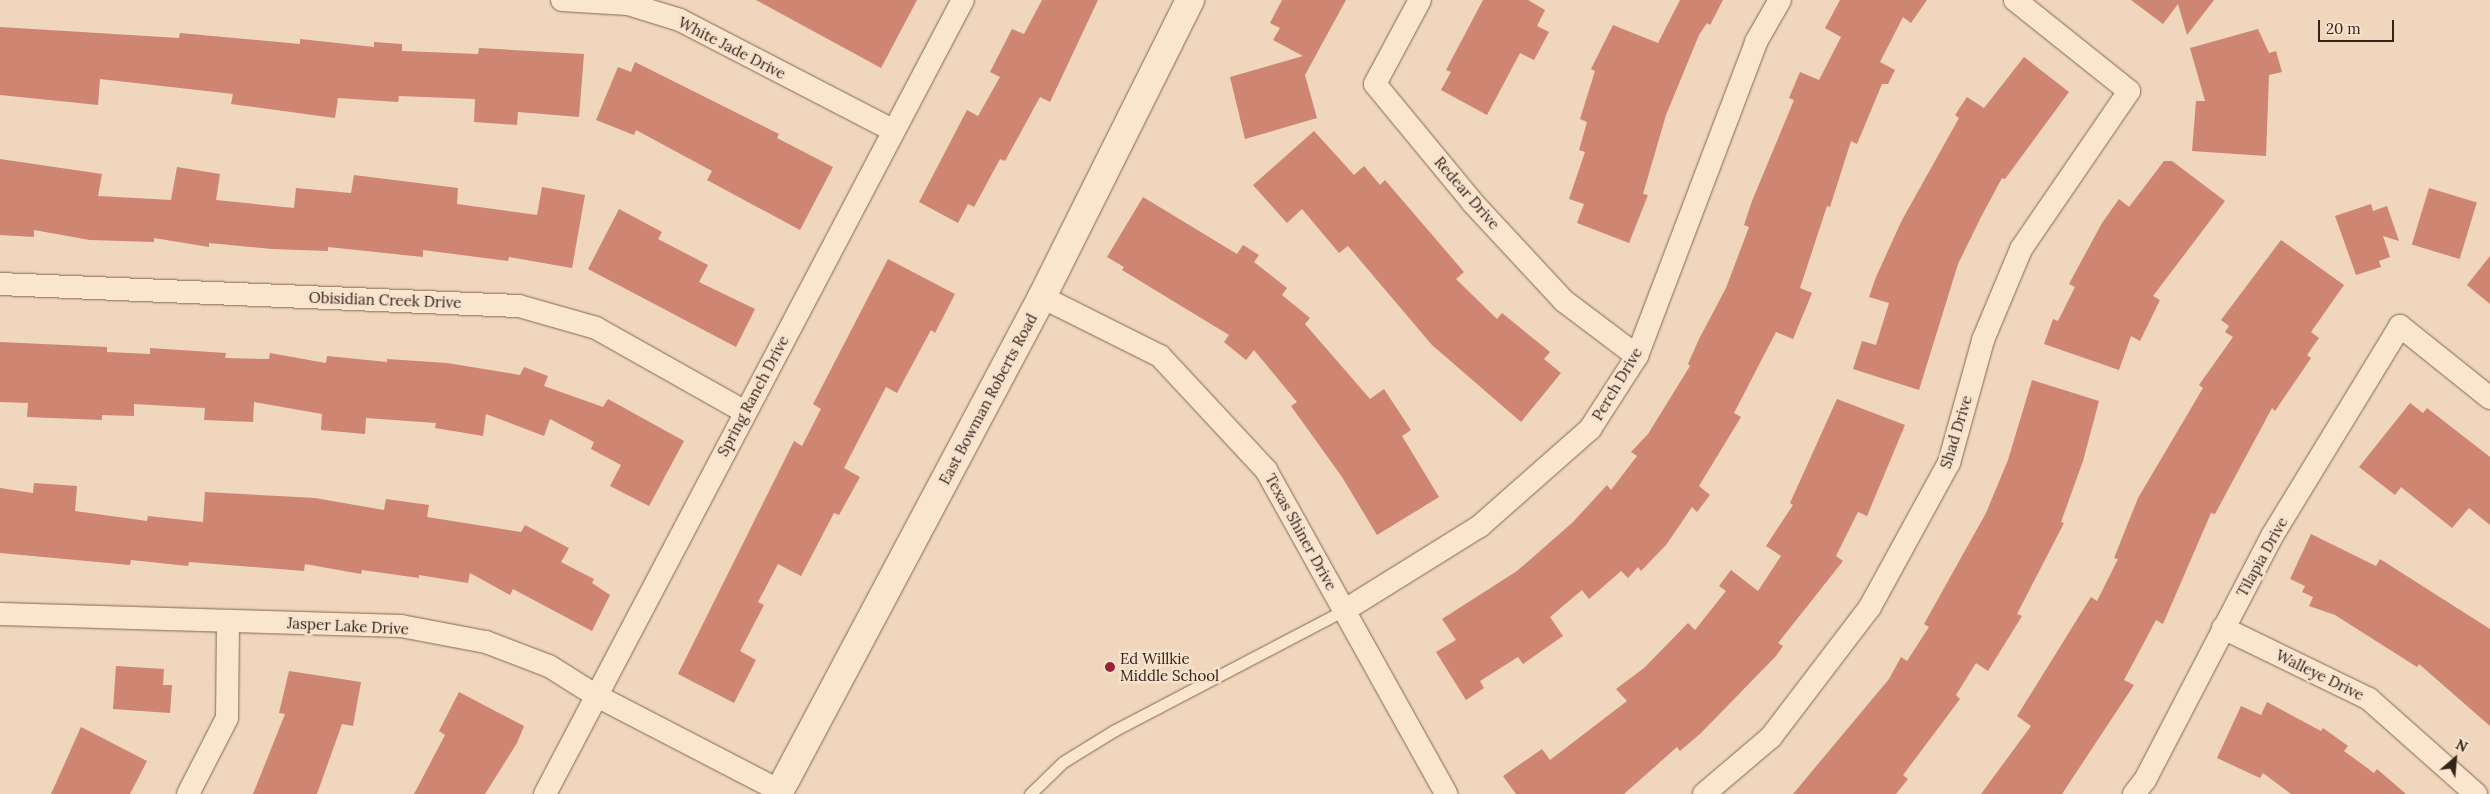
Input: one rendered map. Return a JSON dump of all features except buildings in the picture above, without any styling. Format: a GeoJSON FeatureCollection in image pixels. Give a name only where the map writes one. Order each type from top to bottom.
{"type":"FeatureCollection","features":[{"type":"Feature","properties":{"kind":"street","name":"White Jade Drive"},"geometry":{"type":"LineString","coordinates":[[562,0],[628,4],[680,20],[892,130]]}},
{"type":"Feature","properties":{"kind":"street","name":"Spring Ranch Drive"},"geometry":{"type":"LineString","coordinates":[[545,794],[892,130],[963,0]]}},
{"type":"Feature","properties":{"kind":"street","name":"East Bowman Roberts Road"},"geometry":{"type":"LineString","coordinates":[[779,792],[1042,297],[1190,0]]}},
{"type":"Feature","properties":{"kind":"street","name":"Redear Drive"},"geometry":{"type":"LineString","coordinates":[[1420,0],[1376,84],[1473,203],[1564,301],[1637,356]]}},
{"type":"Feature","properties":{"kind":"street","name":"Perch Drive"},"geometry":{"type":"LineString","coordinates":[[1344,610],[1480,526],[1590,429],[1637,356],[1756,42],[1780,0]]}},
{"type":"Feature","properties":{"kind":"street","name":"Shad Drive"},"geometry":{"type":"LineString","coordinates":[[1704,794],[1771,737],[1870,607],[1949,463],[1983,340],[2021,249],[2129,91],[2015,0]]}},
{"type":"Feature","properties":{"kind":"street","name":"Obisidian Creek Drive"},"geometry":{"type":"LineString","coordinates":[[0,284],[519,306],[596,328],[746,412]]}},
{"type":"Feature","properties":{"kind":"street","name":"Texas Shiner Drive"},"geometry":{"type":"LineString","coordinates":[[1042,297],[1160,356],[1266,470],[1446,794]]}},
{"type":"Feature","properties":{"kind":"street","name":"Tilapia Drive"},"geometry":{"type":"LineString","coordinates":[[2134,794],[2272,536],[2400,326],[2490,398]]}},
{"type":"Feature","properties":{"kind":"street","name":"Jasper Lake Drive"},"geometry":{"type":"LineString","coordinates":[[0,614],[401,626],[486,642],[549,666],[596,695],[779,792]]}},
{"type":"Feature","properties":{"kind":"street"},"geometry":{"type":"LineString","coordinates":[[188,794],[227,718],[228,621]]}},
{"type":"Feature","properties":{"kind":"street","name":"Walleye Drive"},"geometry":{"type":"LineString","coordinates":[[2223,628],[2369,699],[2476,794]]}},
{"type":"Feature","properties":{"kind":"lane"},"geometry":{"type":"LineString","coordinates":[[1034,793],[1064,762],[1115,730],[1344,610]]}},
{"type":"Feature","properties":{"kind":"place","name":"Ed Willkie Middle School"},"geometry":{"type":"Point","coordinates":[1110,667]}}]}
